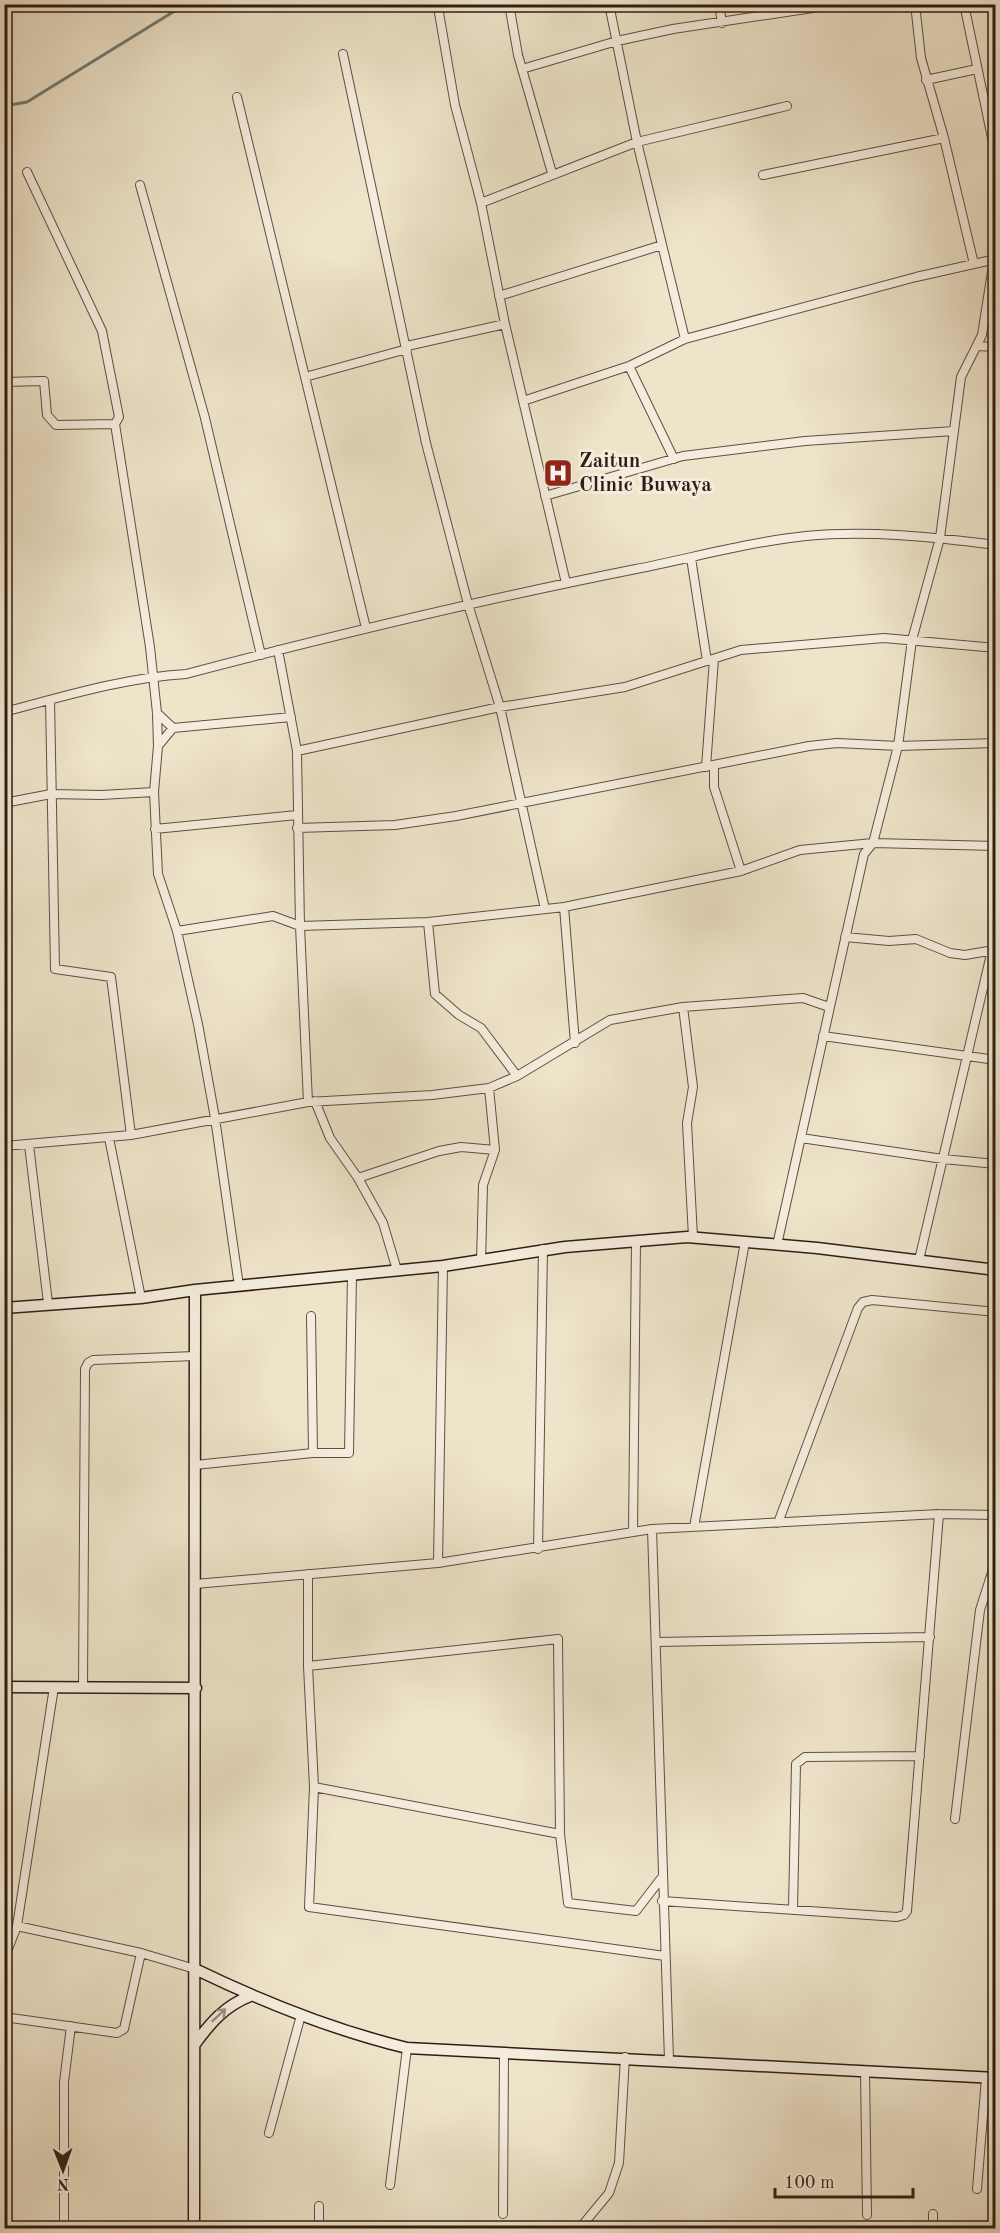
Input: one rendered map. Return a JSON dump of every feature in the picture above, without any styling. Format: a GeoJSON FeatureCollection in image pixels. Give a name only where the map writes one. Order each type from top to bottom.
{"type":"FeatureCollection","features":[{"type":"Feature","properties":{"kind":"street"},"geometry":{"type":"LineString","coordinates":[[509,4],[522,69],[552,173]]}},
{"type":"Feature","properties":{"kind":"street"},"geometry":{"type":"LineString","coordinates":[[609,4],[637,142],[685,339]]}},
{"type":"Feature","properties":{"kind":"street"},"geometry":{"type":"LineString","coordinates":[[719,4],[722,23]]}},
{"type":"Feature","properties":{"kind":"street"},"geometry":{"type":"LineString","coordinates":[[522,69],[616,41],[839,4]]}},
{"type":"Feature","properties":{"kind":"street"},"geometry":{"type":"LineString","coordinates":[[915,4],[926,80],[944,138],[974,264]]}},
{"type":"Feature","properties":{"kind":"street"},"geometry":{"type":"LineString","coordinates":[[964,4],[996,158]]}},
{"type":"Feature","properties":{"kind":"street"},"geometry":{"type":"LineString","coordinates":[[438,13],[455,105],[481,203],[505,324],[566,583]]}},
{"type":"Feature","properties":{"kind":"street"},"geometry":{"type":"LineString","coordinates":[[343,54],[426,443],[468,604],[500,708],[523,802],[545,909]]}},
{"type":"Feature","properties":{"kind":"street"},"geometry":{"type":"LineString","coordinates":[[926,80],[977,69]]}},
{"type":"Feature","properties":{"kind":"street"},"geometry":{"type":"LineString","coordinates":[[237,97],[366,628]]}},
{"type":"Feature","properties":{"kind":"street"},"geometry":{"type":"LineString","coordinates":[[481,203],[552,173],[637,142],[787,106]]}},
{"type":"Feature","properties":{"kind":"street"},"geometry":{"type":"LineString","coordinates":[[763,175],[944,138]]}},
{"type":"Feature","properties":{"kind":"street"},"geometry":{"type":"LineString","coordinates":[[27,172],[102,331],[119,417],[115,424],[157,713],[158,746],[154,792],[158,874],[177,931],[215,1118],[239,1286]]}},
{"type":"Feature","properties":{"kind":"street"},"geometry":{"type":"LineString","coordinates":[[140,184],[205,418],[261,655]]}},
{"type":"Feature","properties":{"kind":"street"},"geometry":{"type":"LineString","coordinates":[[499,296],[662,245]]}},
{"type":"Feature","properties":{"kind":"street"},"geometry":{"type":"LineString","coordinates":[[523,401],[629,366],[685,339],[916,277],[995,259],[982,335],[961,377],[940,538],[912,640],[898,746],[873,843],[864,854],[777,1245]]}},
{"type":"Feature","properties":{"kind":"street"},"geometry":{"type":"LineString","coordinates":[[305,377],[407,348],[505,324]]}},
{"type":"Feature","properties":{"kind":"street"},"geometry":{"type":"LineString","coordinates":[[977,346],[996,347]]}},
{"type":"Feature","properties":{"kind":"street"},"geometry":{"type":"LineString","coordinates":[[629,366],[674,459]]}},
{"type":"Feature","properties":{"kind":"street"},"geometry":{"type":"LineString","coordinates":[[4,382],[44,381],[47,415],[56,425],[115,424]]}},
{"type":"Feature","properties":{"kind":"street"},"geometry":{"type":"LineString","coordinates":[[545,496],[674,459],[805,441],[954,431]]}},
{"type":"Feature","properties":{"kind":"street"},"geometry":{"type":"LineString","coordinates":[[4,711],[153,676],[186,674],[468,604],[805,536],[838,534],[940,538],[996,545]]}},
{"type":"Feature","properties":{"kind":"street"},"geometry":{"type":"LineString","coordinates":[[691,558],[711,660],[710,766],[714,787],[741,871]]}},
{"type":"Feature","properties":{"kind":"street"},"geometry":{"type":"LineString","coordinates":[[297,751],[500,708],[625,687],[741,650],[782,645],[884,639],[996,648]]}},
{"type":"Feature","properties":{"kind":"street"},"geometry":{"type":"LineString","coordinates":[[278,650],[297,751],[300,926],[311,1102],[330,1138],[358,1178],[383,1223],[397,1270]]}},
{"type":"Feature","properties":{"kind":"street"},"geometry":{"type":"LineString","coordinates":[[50,700],[55,969],[111,977],[131,1135]]}},
{"type":"Feature","properties":{"kind":"street"},"geometry":{"type":"LineString","coordinates":[[157,713],[173,728]]}},
{"type":"Feature","properties":{"kind":"street"},"geometry":{"type":"LineString","coordinates":[[158,746],[173,728],[291,717]]}},
{"type":"Feature","properties":{"kind":"street"},"geometry":{"type":"LineString","coordinates":[[297,828],[395,825],[456,816],[828,744],[898,746],[996,742]]}},
{"type":"Feature","properties":{"kind":"street"},"geometry":{"type":"LineString","coordinates":[[4,803],[51,794],[101,795],[154,792]]}},
{"type":"Feature","properties":{"kind":"street"},"geometry":{"type":"LineString","coordinates":[[155,829],[297,815]]}},
{"type":"Feature","properties":{"kind":"street"},"geometry":{"type":"LineString","coordinates":[[177,931],[273,916],[300,926],[428,922],[564,907],[741,871],[800,850],[873,843],[996,846]]}},
{"type":"Feature","properties":{"kind":"street"},"geometry":{"type":"LineString","coordinates":[[564,907],[574,1042]]}},
{"type":"Feature","properties":{"kind":"street"},"geometry":{"type":"LineString","coordinates":[[428,922],[435,994],[459,1016],[481,1028],[517,1076]]}},
{"type":"Feature","properties":{"kind":"street"},"geometry":{"type":"LineString","coordinates":[[919,1260],[996,933]]}},
{"type":"Feature","properties":{"kind":"street"},"geometry":{"type":"LineString","coordinates":[[845,937],[889,941],[916,939],[950,953],[964,956],[993,950]]}},
{"type":"Feature","properties":{"kind":"street"},"geometry":{"type":"LineString","coordinates":[[4,1146],[131,1135],[311,1102],[432,1095],[489,1088],[517,1076],[610,1020],[683,1007],[803,998],[829,1007]]}},
{"type":"Feature","properties":{"kind":"street"},"geometry":{"type":"LineString","coordinates":[[683,1007],[693,1087],[687,1123],[693,1237]]}},
{"type":"Feature","properties":{"kind":"street"},"geometry":{"type":"LineString","coordinates":[[823,1036],[996,1060]]}},
{"type":"Feature","properties":{"kind":"street"},"geometry":{"type":"LineString","coordinates":[[481,1261],[483,1185],[495,1150],[489,1088]]}},
{"type":"Feature","properties":{"kind":"street"},"geometry":{"type":"LineString","coordinates":[[109,1138],[141,1298]]}},
{"type":"Feature","properties":{"kind":"street"},"geometry":{"type":"LineString","coordinates":[[801,1138],[943,1160],[996,1164]]}},
{"type":"Feature","properties":{"kind":"street"},"geometry":{"type":"LineString","coordinates":[[29,1145],[48,1303]]}},
{"type":"Feature","properties":{"kind":"street"},"geometry":{"type":"LineString","coordinates":[[358,1178],[439,1151],[462,1147],[495,1150]]}},
{"type":"Feature","properties":{"kind":"street"},"geometry":{"type":"LineString","coordinates":[[4,1308],[141,1298],[195,1290],[443,1266],[543,1249],[693,1237],[996,1270]]}},
{"type":"Feature","properties":{"kind":"street"},"geometry":{"type":"LineString","coordinates":[[633,1532],[636,1241]]}},
{"type":"Feature","properties":{"kind":"street"},"geometry":{"type":"LineString","coordinates":[[694,1527],[746,1242]]}},
{"type":"Feature","properties":{"kind":"street"},"geometry":{"type":"LineString","coordinates":[[538,1549],[543,1249]]}},
{"type":"Feature","properties":{"kind":"street"},"geometry":{"type":"LineString","coordinates":[[438,1563],[443,1266]]}},
{"type":"Feature","properties":{"kind":"street"},"geometry":{"type":"LineString","coordinates":[[195,1466],[313,1453],[349,1453],[352,1275]]}},
{"type":"Feature","properties":{"kind":"street"},"geometry":{"type":"LineString","coordinates":[[194,2229],[195,1290]]}},
{"type":"Feature","properties":{"kind":"street"},"geometry":{"type":"LineString","coordinates":[[778,1523],[858,1308],[863,1302],[872,1300],[996,1312]]}},
{"type":"Feature","properties":{"kind":"street"},"geometry":{"type":"LineString","coordinates":[[311,1316],[313,1453]]}},
{"type":"Feature","properties":{"kind":"street"},"geometry":{"type":"LineString","coordinates":[[83,1687],[85,1370],[88,1363],[93,1360],[195,1356]]}},
{"type":"Feature","properties":{"kind":"street"},"geometry":{"type":"LineString","coordinates":[[662,1901],[904,1915],[907,1911],[939,1514]]}},
{"type":"Feature","properties":{"kind":"street"},"geometry":{"type":"LineString","coordinates":[[195,1584],[438,1563],[538,1549],[652,1529],[939,1514],[996,1515]]}},
{"type":"Feature","properties":{"kind":"street"},"geometry":{"type":"LineString","coordinates":[[652,1529],[664,1875],[662,1901],[669,2060]]}},
{"type":"Feature","properties":{"kind":"street"},"geometry":{"type":"LineString","coordinates":[[955,1819],[980,1611],[996,1560]]}},
{"type":"Feature","properties":{"kind":"street"},"geometry":{"type":"LineString","coordinates":[[308,1574],[308,1666],[314,1787],[309,1907],[664,1956]]}},
{"type":"Feature","properties":{"kind":"street"},"geometry":{"type":"LineString","coordinates":[[657,1642],[930,1637]]}},
{"type":"Feature","properties":{"kind":"street"},"geometry":{"type":"LineString","coordinates":[[308,1666],[558,1639],[560,1834],[568,1903],[636,1911],[664,1875]]}},
{"type":"Feature","properties":{"kind":"street"},"geometry":{"type":"LineString","coordinates":[[4,1686],[196,1688]]}},
{"type":"Feature","properties":{"kind":"street"},"geometry":{"type":"LineString","coordinates":[[4,1959],[17,1926],[54,1687]]}},
{"type":"Feature","properties":{"kind":"street"},"geometry":{"type":"LineString","coordinates":[[793,1910],[796,1764],[805,1757],[920,1756]]}},
{"type":"Feature","properties":{"kind":"street"},"geometry":{"type":"LineString","coordinates":[[314,1787],[560,1834]]}},
{"type":"Feature","properties":{"kind":"street"},"geometry":{"type":"LineString","coordinates":[[17,1926],[141,1953],[195,1969],[250,1996],[358,2036],[407,2048],[625,2057],[991,2078],[977,2189]]}},
{"type":"Feature","properties":{"kind":"street"},"geometry":{"type":"LineString","coordinates":[[4,2017],[117,2032],[124,2029],[141,1953]]}},
{"type":"Feature","properties":{"kind":"street"},"geometry":{"type":"LineString","coordinates":[[195,2044],[214,2018],[233,2003],[250,1996]]}},
{"type":"Feature","properties":{"kind":"street"},"geometry":{"type":"LineString","coordinates":[[269,2133],[301,2015]]}},
{"type":"Feature","properties":{"kind":"street"},"geometry":{"type":"LineString","coordinates":[[64,2229],[64,2082],[71,2026]]}},
{"type":"Feature","properties":{"kind":"street"},"geometry":{"type":"LineString","coordinates":[[390,2185],[407,2048]]}},
{"type":"Feature","properties":{"kind":"street"},"geometry":{"type":"LineString","coordinates":[[503,2214],[504,2053]]}},
{"type":"Feature","properties":{"kind":"street"},"geometry":{"type":"LineString","coordinates":[[580,2229],[609,2193],[619,2163],[625,2057]]}},
{"type":"Feature","properties":{"kind":"street"},"geometry":{"type":"LineString","coordinates":[[865,2071],[867,2215]]}},
{"type":"Feature","properties":{"kind":"street"},"geometry":{"type":"LineString","coordinates":[[319,2206],[319,2229]]}},
{"type":"Feature","properties":{"kind":"street"},"geometry":{"type":"LineString","coordinates":[[933,2214],[933,2229]]}},
{"type":"Feature","properties":{"kind":"waterway"},"geometry":{"type":"LineString","coordinates":[[4,106],[27,102],[186,4]]}},
{"type":"Feature","properties":{"kind":"place","name":"Zaitun Clinic Buwaya"},"geometry":{"type":"Point","coordinates":[558,473]}}]}
